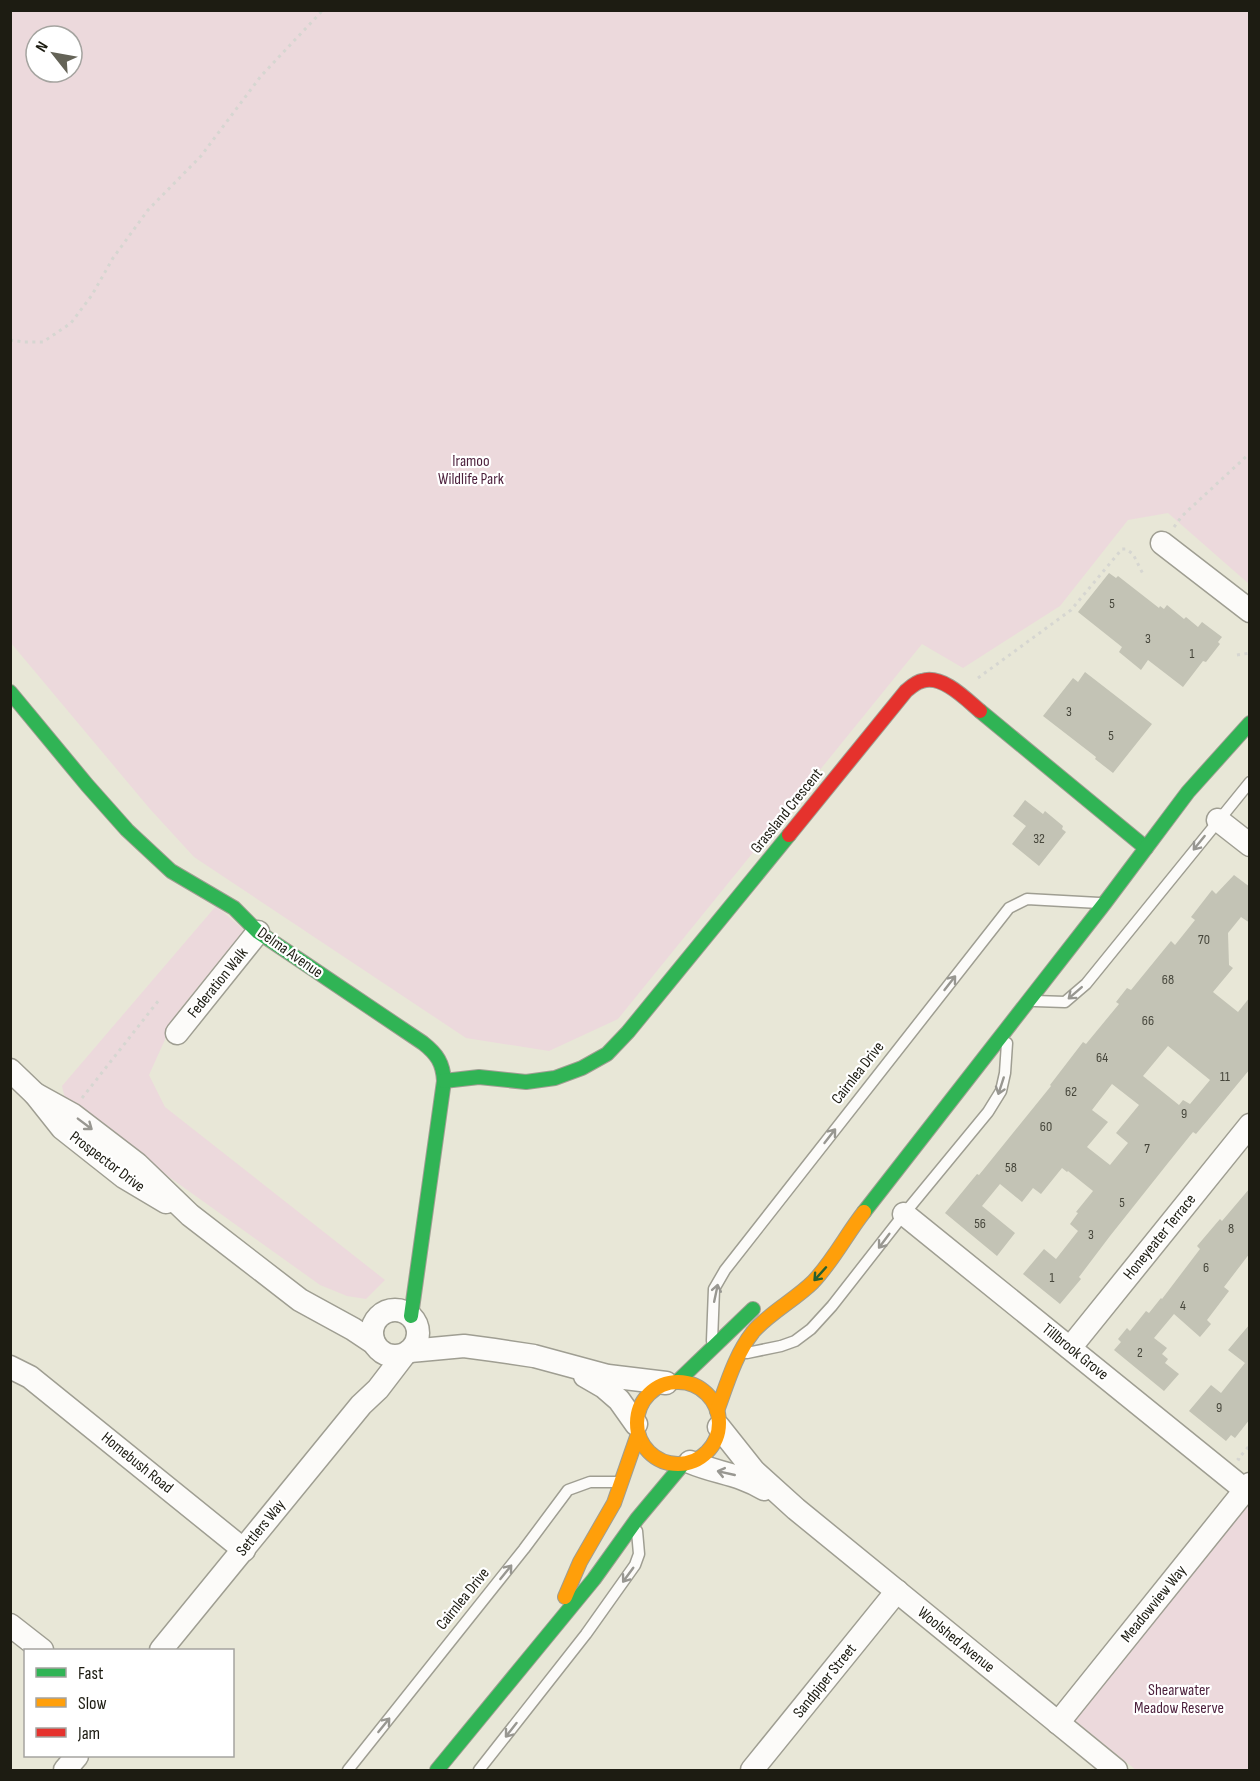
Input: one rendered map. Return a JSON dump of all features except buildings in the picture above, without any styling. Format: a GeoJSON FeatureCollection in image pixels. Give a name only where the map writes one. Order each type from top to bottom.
{"type":"FeatureCollection","features":[{"type":"Feature","properties":{"kind":"street"},"geometry":{"type":"LineString","coordinates":[[1162,543],[1250,611]]}},
{"type":"Feature","properties":{"kind":"street","name":"Grassland Crescent"},"geometry":{"type":"LineString","coordinates":[[444,1081],[479,1077],[526,1082],[555,1078],[582,1068],[607,1054],[628,1032],[906,691],[918,681],[933,679],[951,687],[1146,848]]}},
{"type":"Feature","properties":{"kind":"street","name":"Delma Avenue"},"geometry":{"type":"LineString","coordinates":[[10,692],[127,830],[171,871],[234,908],[258,932],[436,1053],[440,1059],[444,1081],[418,1259],[399,1317]]}},
{"type":"Feature","properties":{"kind":"street"},"geometry":{"type":"LineString","coordinates":[[572,1367],[619,1400],[637,1429],[642,1445],[660,1461],[671,1464],[687,1463],[701,1457],[710,1449],[716,1439],[718,1419],[738,1354],[754,1331],[812,1283],[832,1260],[853,1227],[1188,792],[1250,723]]}},
{"type":"Feature","properties":{"kind":"street"},"geometry":{"type":"LineString","coordinates":[[1218,820],[1250,845]]}},
{"type":"Feature","properties":{"kind":"street","name":"Federation Walk"},"geometry":{"type":"LineString","coordinates":[[177,1033],[258,932]]}},
{"type":"Feature","properties":{"kind":"street","name":"Prospector Drive"},"geometry":{"type":"LineString","coordinates":[[10,1070],[35,1094],[73,1115],[137,1164],[190,1215],[300,1300],[353,1329],[376,1346]]}},
{"type":"Feature","properties":{"kind":"street","name":"Honeyeater Terrace"},"geometry":{"type":"LineString","coordinates":[[1070,1348],[1250,1125]]}},
{"type":"Feature","properties":{"kind":"street","name":"Tillbrook Grove"},"geometry":{"type":"LineString","coordinates":[[904,1214],[1070,1348],[1246,1479]]}},
{"type":"Feature","properties":{"kind":"street"},"geometry":{"type":"LineString","coordinates":[[819,1255],[853,1227]]}},
{"type":"Feature","properties":{"kind":"street"},"geometry":{"type":"LineString","coordinates":[[554,1626],[580,1562],[614,1503],[637,1429],[638,1411],[644,1399],[654,1389],[672,1383],[711,1351],[765,1298]]}},
{"type":"Feature","properties":{"kind":"street","name":"Prospector Drive"},"geometry":{"type":"LineString","coordinates":[[323,1313],[357,1318],[399,1317]]}},
{"type":"Feature","properties":{"kind":"street"},"geometry":{"type":"LineString","coordinates":[[464,1346],[390,1356],[376,1346],[372,1329],[399,1317],[464,1346],[534,1356],[608,1376],[690,1384],[702,1389],[711,1399],[718,1419]]}},
{"type":"Feature","properties":{"kind":"street"},"geometry":{"type":"LineString","coordinates":[[399,1317],[418,1339],[415,1346],[407,1353]]}},
{"type":"Feature","properties":{"kind":"street","name":"Settlers Way"},"geometry":{"type":"LineString","coordinates":[[361,1405],[373,1372],[376,1346]]}},
{"type":"Feature","properties":{"kind":"street","name":"Homebush Road"},"geometry":{"type":"LineString","coordinates":[[10,1353],[20,1372],[244,1550]]}},
{"type":"Feature","properties":{"kind":"street","name":"Settlers Way"},"geometry":{"type":"LineString","coordinates":[[162,1649],[361,1405],[378,1389],[407,1353]]}},
{"type":"Feature","properties":{"kind":"street","name":"Woolshed Avenue"},"geometry":{"type":"LineString","coordinates":[[718,1419],[754,1471],[796,1509],[1116,1770]]}},
{"type":"Feature","properties":{"kind":"street"},"geometry":{"type":"LineString","coordinates":[[437,1770],[594,1580],[637,1519],[687,1463]]}},
{"type":"Feature","properties":{"kind":"street","name":"Woolshed Avenue"},"geometry":{"type":"LineString","coordinates":[[687,1463],[735,1475],[796,1509]]}},
{"type":"Feature","properties":{"kind":"street","name":"Meadowview Way"},"geometry":{"type":"LineString","coordinates":[[1058,1724],[1246,1479]]}},
{"type":"Feature","properties":{"kind":"street","name":"Sandpiper Street"},"geometry":{"type":"LineString","coordinates":[[752,1770],[897,1592]]}},
{"type":"Feature","properties":{"kind":"street"},"geometry":{"type":"LineString","coordinates":[[10,1625],[41,1649]]}},
{"type":"Feature","properties":{"kind":"street"},"geometry":{"type":"LineString","coordinates":[[65,1770],[75,1757]]}},
{"type":"Feature","properties":{"kind":"lane"},"geometry":{"type":"LineString","coordinates":[[1028,1001],[1065,1002],[1086,984],[1250,782]]}},
{"type":"Feature","properties":{"kind":"lane","name":"Cairnlea Drive"},"geometry":{"type":"LineString","coordinates":[[711,1351],[714,1289],[725,1270],[1009,908],[1028,899],[1104,904]]}},
{"type":"Feature","properties":{"kind":"lane"},"geometry":{"type":"LineString","coordinates":[[738,1354],[795,1341],[811,1329],[861,1270],[987,1112],[1001,1091],[1005,1073],[1008,1028]]}},
{"type":"Feature","properties":{"kind":"lane","name":"Cairnlea Drive"},"geometry":{"type":"LineString","coordinates":[[348,1770],[524,1549],[568,1490],[590,1482],[621,1482]]}},
{"type":"Feature","properties":{"kind":"lane"},"geometry":{"type":"LineString","coordinates":[[479,1770],[586,1634],[635,1565],[639,1554],[637,1519]]}},
{"type":"Feature","properties":{"kind":"path"},"geometry":{"type":"LineString","coordinates":[[10,340],[43,342],[71,323],[92,295],[113,258],[148,210],[201,156],[261,76],[323,10]]}},
{"type":"Feature","properties":{"kind":"path"},"geometry":{"type":"LineString","coordinates":[[1162,543],[1182,516],[1250,453]]}},
{"type":"Feature","properties":{"kind":"path"},"geometry":{"type":"LineString","coordinates":[[977,678],[1071,610],[1122,549],[1133,554],[1144,576]]}},
{"type":"Feature","properties":{"kind":"path"},"geometry":{"type":"LineString","coordinates":[[1236,655],[1250,653]]}},
{"type":"Feature","properties":{"kind":"path"},"geometry":{"type":"LineString","coordinates":[[79,1102],[159,1000]]}},
{"type":"Feature","properties":{"kind":"path"},"geometry":{"type":"LineString","coordinates":[[1246,1479],[1238,1459],[1250,1446]]}},
{"type":"Feature","properties":{"kind":"green space","name":"Iramoo Wildlife Park"},"geometry":{"type":"Polygon","coordinates":[[[10,11],[1249,11],[1249,584],[1168,513],[1128,520],[1060,606],[963,668],[922,644],[618,1019],[549,1051],[466,1038],[194,857],[150,809],[11,643],[10,11]]]}},
{"type":"Feature","properties":{"kind":"green space"},"geometry":{"type":"Polygon","coordinates":[[[216,906],[244,930],[177,1013],[149,1075],[165,1107],[385,1280],[366,1299],[347,1296],[320,1285],[66,1103],[62,1086],[216,906]]]}},
{"type":"Feature","properties":{"kind":"green space","name":"Shearwater Meadow Reserve"},"geometry":{"type":"Polygon","coordinates":[[[1249,1499],[1249,1770],[1136,1770],[1073,1719],[1249,1499]]]}},
{"type":"Feature","properties":{"kind":"traffic: fast"},"geometry":{"type":"LineString","coordinates":[[10,692],[127,830],[171,871],[234,908],[258,932],[423,1043],[438,1059],[444,1081],[411,1316]]}},
{"type":"Feature","properties":{"kind":"traffic: fast"},"geometry":{"type":"LineString","coordinates":[[980,711],[1146,848]]}},
{"type":"Feature","properties":{"kind":"traffic: fast"},"geometry":{"type":"LineString","coordinates":[[864,1212],[1104,904],[1188,792],[1250,723]]}},
{"type":"Feature","properties":{"kind":"traffic: fast"},"geometry":{"type":"LineString","coordinates":[[444,1081],[479,1077],[526,1082],[555,1078],[582,1068],[607,1054],[628,1032],[789,835]]}},
{"type":"Feature","properties":{"kind":"traffic: fast"},"geometry":{"type":"LineString","coordinates":[[677,1382],[753,1309]]}},
{"type":"Feature","properties":{"kind":"traffic: fast"},"geometry":{"type":"LineString","coordinates":[[437,1770],[594,1579],[637,1519],[683,1464]]}},
{"type":"Feature","properties":{"kind":"traffic: slow"},"geometry":{"type":"LineString","coordinates":[[717,1411],[736,1360],[753,1332],[813,1282],[864,1212]]}},
{"type":"Feature","properties":{"kind":"traffic: slow"},"geometry":{"type":"LineString","coordinates":[[678,1382],[694,1385],[707,1394],[716,1407],[719,1423],[716,1439],[707,1452],[694,1461],[678,1464],[662,1461],[649,1452],[640,1439],[637,1423],[640,1407],[649,1394],[662,1385],[678,1382]]}},
{"type":"Feature","properties":{"kind":"traffic: slow"},"geometry":{"type":"LineString","coordinates":[[565,1597],[580,1562],[614,1503],[638,1434]]}},
{"type":"Feature","properties":{"kind":"traffic: jam"},"geometry":{"type":"LineString","coordinates":[[789,835],[906,691],[916,684],[930,680],[938,681],[961,694],[980,711]]}}]}
